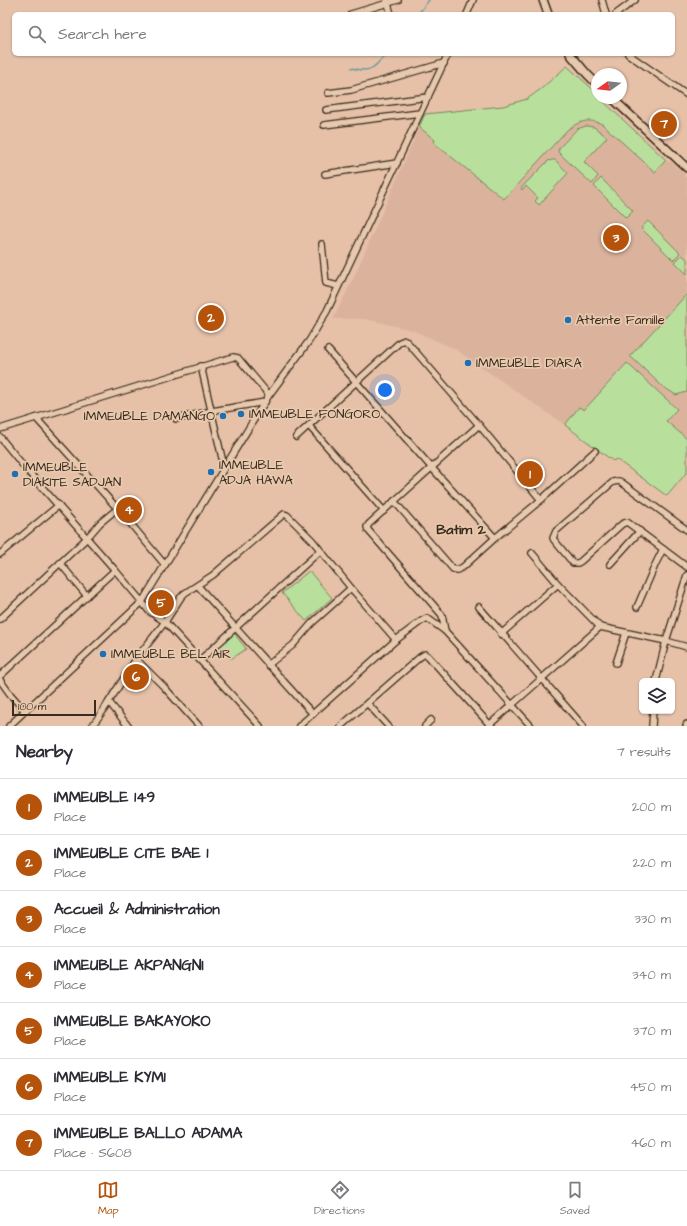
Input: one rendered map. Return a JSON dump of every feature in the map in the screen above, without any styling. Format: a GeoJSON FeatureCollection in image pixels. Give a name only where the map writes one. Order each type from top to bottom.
{"type":"FeatureCollection","features":[{"type":"Feature","properties":{"kind":"street"},"geometry":{"type":"LineString","coordinates":[[357,12],[387,1],[398,0]]}},
{"type":"Feature","properties":{"kind":"street"},"geometry":{"type":"LineString","coordinates":[[468,12],[473,0]]}},
{"type":"Feature","properties":{"kind":"street"},"geometry":{"type":"LineString","coordinates":[[543,0],[547,12]]}},
{"type":"Feature","properties":{"kind":"street"},"geometry":{"type":"LineString","coordinates":[[602,0],[605,12]]}},
{"type":"Feature","properties":{"kind":"street"},"geometry":{"type":"LineString","coordinates":[[619,12],[635,0]]}},
{"type":"Feature","properties":{"kind":"street"},"geometry":{"type":"LineString","coordinates":[[387,1],[390,12]]}},
{"type":"Feature","properties":{"kind":"street"},"geometry":{"type":"LineString","coordinates":[[8,726],[142,602],[269,395],[309,340],[327,311],[447,56]]}},
{"type":"Feature","properties":{"kind":"street"},"geometry":{"type":"LineString","coordinates":[[572,56],[591,78]]}},
{"type":"Feature","properties":{"kind":"street"},"geometry":{"type":"LineString","coordinates":[[631,56],[687,95]]}},
{"type":"Feature","properties":{"kind":"street"},"geometry":{"type":"LineString","coordinates":[[328,93],[357,88],[444,63]]}},
{"type":"Feature","properties":{"kind":"street"},"geometry":{"type":"LineString","coordinates":[[326,110],[428,97]]}},
{"type":"Feature","properties":{"kind":"street"},"geometry":{"type":"LineString","coordinates":[[618,104],[687,168]]}},
{"type":"Feature","properties":{"kind":"street"},"geometry":{"type":"LineString","coordinates":[[324,125],[420,113]]}},
{"type":"Feature","properties":{"kind":"street"},"geometry":{"type":"LineString","coordinates":[[325,174],[397,163]]}},
{"type":"Feature","properties":{"kind":"street"},"geometry":{"type":"LineString","coordinates":[[322,244],[326,283],[338,286]]}},
{"type":"Feature","properties":{"kind":"street"},"geometry":{"type":"LineString","coordinates":[[296,437],[400,342],[405,340],[479,425],[541,500]]}},
{"type":"Feature","properties":{"kind":"street"},"geometry":{"type":"LineString","coordinates":[[328,350],[495,538]]}},
{"type":"Feature","properties":{"kind":"street"},"geometry":{"type":"LineString","coordinates":[[0,429],[236,356],[269,395]]}},
{"type":"Feature","properties":{"kind":"street"},"geometry":{"type":"LineString","coordinates":[[201,366],[224,467]]}},
{"type":"Feature","properties":{"kind":"street"},"geometry":{"type":"LineString","coordinates":[[176,419],[265,402]]}},
{"type":"Feature","properties":{"kind":"street"},"geometry":{"type":"LineString","coordinates":[[36,418],[165,565]]}},
{"type":"Feature","properties":{"kind":"street"},"geometry":{"type":"LineString","coordinates":[[445,631],[442,615],[368,530],[368,527],[369,524],[384,512],[431,467],[479,425]]}},
{"type":"Feature","properties":{"kind":"street"},"geometry":{"type":"LineString","coordinates":[[308,426],[384,512]]}},
{"type":"Feature","properties":{"kind":"street"},"geometry":{"type":"LineString","coordinates":[[0,437],[149,611],[165,622],[260,726]]}},
{"type":"Feature","properties":{"kind":"street"},"geometry":{"type":"LineString","coordinates":[[394,501],[453,569],[457,570],[463,567],[541,500],[595,451]]}},
{"type":"Feature","properties":{"kind":"street"},"geometry":{"type":"LineString","coordinates":[[687,530],[621,482],[616,481],[556,531],[553,538],[576,564],[622,524],[627,522],[687,566]]}},
{"type":"Feature","properties":{"kind":"street"},"geometry":{"type":"LineString","coordinates":[[0,554],[59,505]]}},
{"type":"Feature","properties":{"kind":"street"},"geometry":{"type":"LineString","coordinates":[[0,619],[87,538],[100,523],[117,509]]}},
{"type":"Feature","properties":{"kind":"street"},"geometry":{"type":"LineString","coordinates":[[92,726],[136,659],[165,622],[181,597],[213,575],[284,514],[287,515],[306,534],[396,640]]}},
{"type":"Feature","properties":{"kind":"street"},"geometry":{"type":"LineString","coordinates":[[610,564],[640,531]]}},
{"type":"Feature","properties":{"kind":"street"},"geometry":{"type":"LineString","coordinates":[[637,607],[663,549]]}},
{"type":"Feature","properties":{"kind":"street"},"geometry":{"type":"LineString","coordinates":[[200,660],[320,551]]}},
{"type":"Feature","properties":{"kind":"street"},"geometry":{"type":"LineString","coordinates":[[532,553],[558,584],[600,627],[687,647]]}},
{"type":"Feature","properties":{"kind":"street"},"geometry":{"type":"LineString","coordinates":[[60,563],[87,596]]}},
{"type":"Feature","properties":{"kind":"street"},"geometry":{"type":"LineString","coordinates":[[0,676],[115,570]]}},
{"type":"Feature","properties":{"kind":"street"},"geometry":{"type":"LineString","coordinates":[[657,678],[666,641],[687,575]]}},
{"type":"Feature","properties":{"kind":"street"},"geometry":{"type":"LineString","coordinates":[[501,634],[558,584]]}},
{"type":"Feature","properties":{"kind":"street"},"geometry":{"type":"LineString","coordinates":[[198,586],[312,714]]}},
{"type":"Feature","properties":{"kind":"street"},"geometry":{"type":"LineString","coordinates":[[268,665],[293,645],[312,623],[351,588]]}},
{"type":"Feature","properties":{"kind":"street"},"geometry":{"type":"LineString","coordinates":[[479,607],[501,634],[583,726]]}},
{"type":"Feature","properties":{"kind":"street"},"geometry":{"type":"LineString","coordinates":[[299,726],[396,640],[427,618],[445,631],[531,726]]}},
{"type":"Feature","properties":{"kind":"street"},"geometry":{"type":"LineString","coordinates":[[341,726],[425,654],[490,726],[600,627]]}},
{"type":"Feature","properties":{"kind":"street"},"geometry":{"type":"LineString","coordinates":[[616,663],[626,633]]}},
{"type":"Feature","properties":{"kind":"street"},"geometry":{"type":"LineString","coordinates":[[136,659],[164,687],[199,726]]}},
{"type":"Feature","properties":{"kind":"street"},"geometry":{"type":"LineString","coordinates":[[0,680],[25,711]]}},
{"type":"Feature","properties":{"kind":"street"},"geometry":{"type":"LineString","coordinates":[[109,702],[128,726]]}},
{"type":"Feature","properties":{"kind":"street"},"geometry":{"type":"LineString","coordinates":[[367,703],[388,726]]}},
{"type":"Feature","properties":{"kind":"street"},"geometry":{"type":"LineString","coordinates":[[652,726],[653,714]]}},
{"type":"Feature","properties":{"kind":"street"},"geometry":{"type":"LineString","coordinates":[[425,726],[431,720]]}},
{"type":"Feature","properties":{"kind":"shaded area"},"geometry":{"type":"Polygon","coordinates":[[[567,66],[591,88],[591,104],[606,104],[668,162],[670,161],[685,174],[684,176],[687,178],[687,472],[667,496],[616,459],[613,461],[565,425],[455,349],[412,330],[365,319],[333,319],[353,279],[425,114],[503,106],[527,99],[567,66]]]}},
{"type":"Feature","properties":{"kind":"green space"},"geometry":{"type":"Polygon","coordinates":[[[567,66],[591,88],[591,104],[606,104],[666,160],[655,172],[602,124],[592,121],[584,121],[567,130],[504,199],[434,143],[435,140],[419,127],[425,114],[503,106],[527,99],[567,66]]]}},
{"type":"Feature","properties":{"kind":"green space"},"geometry":{"type":"Polygon","coordinates":[[[586,126],[594,127],[607,137],[584,162],[598,176],[592,184],[558,152],[559,148],[577,129],[586,126]]]}},
{"type":"Feature","properties":{"kind":"green space"},"geometry":{"type":"Polygon","coordinates":[[[555,160],[568,173],[539,205],[535,201],[538,198],[526,186],[522,190],[521,188],[548,161],[555,160]]]}},
{"type":"Feature","properties":{"kind":"green space"},"geometry":{"type":"Polygon","coordinates":[[[601,178],[633,211],[626,218],[594,186],[601,178]]]}},
{"type":"Feature","properties":{"kind":"green space"},"geometry":{"type":"Polygon","coordinates":[[[648,221],[680,253],[673,260],[641,228],[648,221]]]}},
{"type":"Feature","properties":{"kind":"green space"},"geometry":{"type":"Polygon","coordinates":[[[682,255],[687,259],[687,274],[675,262],[682,255]]]}},
{"type":"Feature","properties":{"kind":"green space"},"geometry":{"type":"Polygon","coordinates":[[[687,294],[687,392],[676,395],[662,386],[630,356],[687,294]]]}},
{"type":"Feature","properties":{"kind":"green space"},"geometry":{"type":"Polygon","coordinates":[[[627,363],[677,409],[666,421],[687,439],[687,472],[667,496],[616,459],[613,461],[565,425],[579,407],[584,410],[627,363]]]}},
{"type":"Feature","properties":{"kind":"green space"},"geometry":{"type":"Polygon","coordinates":[[[309,571],[332,598],[306,621],[282,593],[309,571]]]}},
{"type":"Feature","properties":{"kind":"green space"},"geometry":{"type":"Polygon","coordinates":[[[234,633],[246,649],[231,659],[218,647],[234,633]]]}},
{"type":"Feature","properties":{"kind":"waterway"},"geometry":{"type":"LineString","coordinates":[[420,12],[429,0]]}},
{"type":"Feature","properties":{"kind":"waterway"},"geometry":{"type":"LineString","coordinates":[[351,68],[367,70],[378,63],[384,56]]}},
{"type":"Feature","properties":{"kind":"place","name":"IMMEUBLE BALLO ADAMA"},"geometry":{"type":"Point","coordinates":[664,124]}},
{"type":"Feature","properties":{"kind":"place","name":"Accueil & Administration"},"geometry":{"type":"Point","coordinates":[616,238]}},
{"type":"Feature","properties":{"kind":"place","name":"IMMEUBLE CITE BAE 1"},"geometry":{"type":"Point","coordinates":[211,318]}},
{"type":"Feature","properties":{"kind":"place","name":"Attente Famille"},"geometry":{"type":"Point","coordinates":[568,320]}},
{"type":"Feature","properties":{"kind":"place","name":"IMMEUBLE DIARA"},"geometry":{"type":"Point","coordinates":[468,363]}},
{"type":"Feature","properties":{"kind":"place","name":"IMMEUBLE FONGORO"},"geometry":{"type":"Point","coordinates":[241,414]}},
{"type":"Feature","properties":{"kind":"place","name":"IMMEUBLE DAMANGO"},"geometry":{"type":"Point","coordinates":[223,416]}},
{"type":"Feature","properties":{"kind":"place","name":"IMMEUBLE ADJA HAWA"},"geometry":{"type":"Point","coordinates":[211,472]}},
{"type":"Feature","properties":{"kind":"place","name":"IMMEUBLE DIAKITE SADJAN"},"geometry":{"type":"Point","coordinates":[15,474]}},
{"type":"Feature","properties":{"kind":"place","name":"IMMEUBLE 149"},"geometry":{"type":"Point","coordinates":[530,474]}},
{"type":"Feature","properties":{"kind":"place","name":"IMMEUBLE AKPANGNI"},"geometry":{"type":"Point","coordinates":[129,510]}},
{"type":"Feature","properties":{"kind":"place","name":"IMMEUBLE BAKAYOKO"},"geometry":{"type":"Point","coordinates":[161,603]}},
{"type":"Feature","properties":{"kind":"place","name":"IMMEUBLE BEL AIR"},"geometry":{"type":"Point","coordinates":[103,654]}},
{"type":"Feature","properties":{"kind":"place","name":"IMMEUBLE KYM1"},"geometry":{"type":"Point","coordinates":[136,677]}},
{"type":"Feature","properties":{"kind":"district","name":"Batim 2"},"geometry":{"type":"Point","coordinates":[461,530]}}]}
